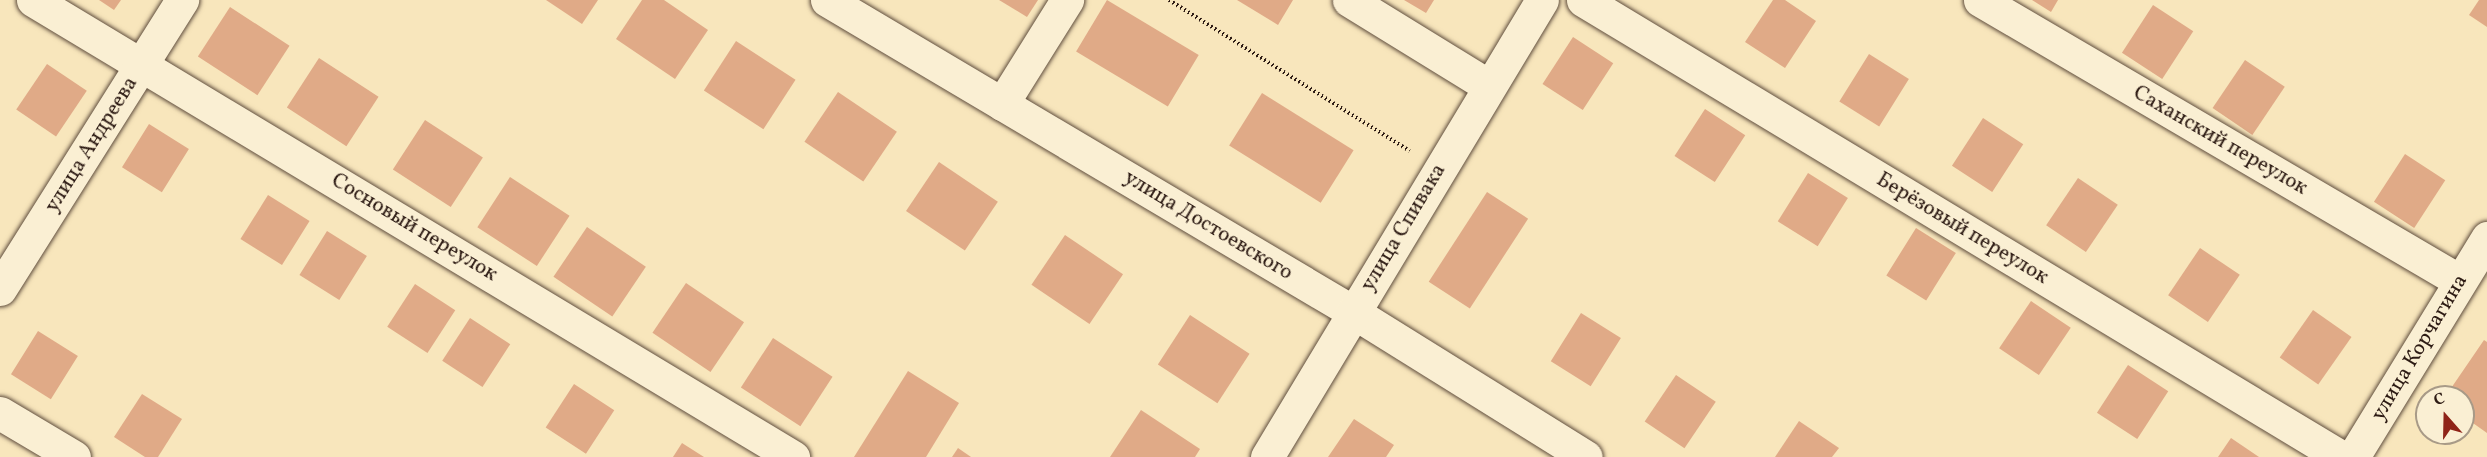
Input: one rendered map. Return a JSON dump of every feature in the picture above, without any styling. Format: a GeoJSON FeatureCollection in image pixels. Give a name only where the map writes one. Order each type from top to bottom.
{"type":"FeatureCollection","features":[{"type":"Feature","properties":{"kind":"street","name":"Сосновый переулок"},"geometry":{"type":"LineString","coordinates":[[33,0],[143,64],[793,457]]}},
{"type":"Feature","properties":{"kind":"street","name":"улица Андреева"},"geometry":{"type":"LineString","coordinates":[[0,289],[182,0]]}},
{"type":"Feature","properties":{"kind":"street","name":"улица Достоевского"},"geometry":{"type":"LineString","coordinates":[[827,0],[1353,312],[1586,457]]}},
{"type":"Feature","properties":{"kind":"street"},"geometry":{"type":"LineString","coordinates":[[1002,104],[1067,0]]}},
{"type":"Feature","properties":{"kind":"street"},"geometry":{"type":"LineString","coordinates":[[1349,0],[1490,86]]}},
{"type":"Feature","properties":{"kind":"street","name":"улица Спивака"},"geometry":{"type":"LineString","coordinates":[[1268,457],[1542,0]]}},
{"type":"Feature","properties":{"kind":"street","name":"Берёзовый переулок"},"geometry":{"type":"LineString","coordinates":[[1583,0],[2341,457]]}},
{"type":"Feature","properties":{"kind":"street","name":"Саханский переулок"},"geometry":{"type":"LineString","coordinates":[[1980,0],[2460,281]]}},
{"type":"Feature","properties":{"kind":"street","name":"улица Корчагина"},"geometry":{"type":"LineString","coordinates":[[2353,457],[2487,238]]}},
{"type":"Feature","properties":{"kind":"street"},"geometry":{"type":"LineString","coordinates":[[0,413],[74,457]]}},
{"type":"Feature","properties":{"kind":"path"},"geometry":{"type":"LineString","coordinates":[[1169,0],[1439,169]]}},
{"type":"Feature","properties":{"kind":"building"},"geometry":{"type":"Polygon","coordinates":[[[99,0],[121,0],[114,10],[99,0]]]}},
{"type":"Feature","properties":{"kind":"building"},"geometry":{"type":"Polygon","coordinates":[[[546,0],[598,0],[582,24],[546,0]]]}},
{"type":"Feature","properties":{"kind":"building"},"geometry":{"type":"Polygon","coordinates":[[[642,0],[664,0],[708,30],[675,79],[616,39],[642,0]]]}},
{"type":"Feature","properties":{"kind":"building"},"geometry":{"type":"Polygon","coordinates":[[[999,0],[1038,0],[1027,17],[999,0]]]}},
{"type":"Feature","properties":{"kind":"building"},"geometry":{"type":"Polygon","coordinates":[[[1107,0],[1199,55],[1168,107],[1076,51],[1107,0]]]}},
{"type":"Feature","properties":{"kind":"building"},"geometry":{"type":"Polygon","coordinates":[[[1237,0],[1293,0],[1278,25],[1237,0]]]}},
{"type":"Feature","properties":{"kind":"building"},"geometry":{"type":"Polygon","coordinates":[[[1404,0],[1434,0],[1426,13],[1404,0]]]}},
{"type":"Feature","properties":{"kind":"building"},"geometry":{"type":"Polygon","coordinates":[[[1773,0],[1785,0],[1816,21],[1785,68],[1745,42],[1773,0]]]}},
{"type":"Feature","properties":{"kind":"building"},"geometry":{"type":"Polygon","coordinates":[[[2032,0],[2058,0],[2051,12],[2032,0]]]}},
{"type":"Feature","properties":{"kind":"building"},"geometry":{"type":"Polygon","coordinates":[[[2479,0],[2487,0],[2487,27],[2469,15],[2479,0]]]}},
{"type":"Feature","properties":{"kind":"building"},"geometry":{"type":"Polygon","coordinates":[[[2153,5],[2193,31],[2162,79],[2122,53],[2153,5]]]}},
{"type":"Feature","properties":{"kind":"building"},"geometry":{"type":"Polygon","coordinates":[[[230,7],[290,46],[257,95],[198,56],[230,7]]]}},
{"type":"Feature","properties":{"kind":"building"},"geometry":{"type":"Polygon","coordinates":[[[1573,37],[1613,63],[1583,110],[1543,84],[1573,37]]]}},
{"type":"Feature","properties":{"kind":"building"},"geometry":{"type":"Polygon","coordinates":[[[736,41],[796,80],[763,129],[704,90],[736,41]]]}},
{"type":"Feature","properties":{"kind":"building"},"geometry":{"type":"Polygon","coordinates":[[[1869,54],[1909,79],[1879,126],[1839,101],[1869,54]]]}},
{"type":"Feature","properties":{"kind":"building"},"geometry":{"type":"Polygon","coordinates":[[[319,58],[379,97],[346,146],[287,107],[319,58]]]}},
{"type":"Feature","properties":{"kind":"building"},"geometry":{"type":"Polygon","coordinates":[[[2245,60],[2285,87],[2252,135],[2213,108],[2245,60]]]}},
{"type":"Feature","properties":{"kind":"building"},"geometry":{"type":"Polygon","coordinates":[[[47,64],[87,91],[56,136],[16,110],[47,64]]]}},
{"type":"Feature","properties":{"kind":"building"},"geometry":{"type":"Polygon","coordinates":[[[838,92],[897,132],[863,181],[804,142],[838,92]]]}},
{"type":"Feature","properties":{"kind":"building"},"geometry":{"type":"Polygon","coordinates":[[[1262,93],[1354,150],[1321,203],[1229,146],[1262,93]]]}},
{"type":"Feature","properties":{"kind":"building"},"geometry":{"type":"Polygon","coordinates":[[[1705,109],[1745,135],[1715,182],[1675,156],[1705,109]]]}},
{"type":"Feature","properties":{"kind":"building"},"geometry":{"type":"Polygon","coordinates":[[[1983,118],[2023,144],[1992,192],[1952,166],[1983,118]]]}},
{"type":"Feature","properties":{"kind":"building"},"geometry":{"type":"Polygon","coordinates":[[[425,120],[483,158],[451,207],[393,169],[425,120]]]}},
{"type":"Feature","properties":{"kind":"building"},"geometry":{"type":"Polygon","coordinates":[[[149,124],[189,149],[162,192],[122,167],[149,124]]]}},
{"type":"Feature","properties":{"kind":"building"},"geometry":{"type":"Polygon","coordinates":[[[2405,154],[2445,180],[2414,228],[2374,202],[2405,154]]]}},
{"type":"Feature","properties":{"kind":"building"},"geometry":{"type":"Polygon","coordinates":[[[939,162],[998,202],[965,251],[906,211],[939,162]]]}},
{"type":"Feature","properties":{"kind":"building"},"geometry":{"type":"Polygon","coordinates":[[[1808,173],[1848,198],[1818,246],[1778,221],[1808,173]]]}},
{"type":"Feature","properties":{"kind":"building"},"geometry":{"type":"Polygon","coordinates":[[[510,177],[570,216],[537,266],[477,227],[510,177]]]}},
{"type":"Feature","properties":{"kind":"building"},"geometry":{"type":"Polygon","coordinates":[[[2078,178],[2118,205],[2086,252],[2046,225],[2078,178]]]}},
{"type":"Feature","properties":{"kind":"building"},"geometry":{"type":"Polygon","coordinates":[[[1487,192],[1528,219],[1470,308],[1429,282],[1487,192]]]}},
{"type":"Feature","properties":{"kind":"building"},"geometry":{"type":"Polygon","coordinates":[[[268,195],[310,221],[282,265],[240,239],[268,195]]]}},
{"type":"Feature","properties":{"kind":"building"},"geometry":{"type":"Polygon","coordinates":[[[587,227],[646,267],[612,316],[553,277],[587,227]]]}},
{"type":"Feature","properties":{"kind":"building"},"geometry":{"type":"Polygon","coordinates":[[[1916,228],[1956,253],[1926,300],[1886,275],[1916,228]]]}},
{"type":"Feature","properties":{"kind":"building"},"geometry":{"type":"Polygon","coordinates":[[[327,231],[367,256],[339,300],[299,275],[327,231]]]}},
{"type":"Feature","properties":{"kind":"building"},"geometry":{"type":"Polygon","coordinates":[[[1065,235],[1123,274],[1089,324],[1031,285],[1065,235]]]}},
{"type":"Feature","properties":{"kind":"building"},"geometry":{"type":"Polygon","coordinates":[[[2200,248],[2240,275],[2208,322],[2168,295],[2200,248]]]}},
{"type":"Feature","properties":{"kind":"building"},"geometry":{"type":"Polygon","coordinates":[[[686,283],[744,322],[710,372],[652,333],[686,283]]]}},
{"type":"Feature","properties":{"kind":"building"},"geometry":{"type":"Polygon","coordinates":[[[415,284],[455,310],[427,353],[387,327],[415,284]]]}},
{"type":"Feature","properties":{"kind":"building"},"geometry":{"type":"Polygon","coordinates":[[[2031,301],[2071,328],[2039,375],[1999,348],[2031,301]]]}},
{"type":"Feature","properties":{"kind":"building"},"geometry":{"type":"Polygon","coordinates":[[[2313,310],[2352,337],[2318,384],[2280,358],[2313,310]]]}},
{"type":"Feature","properties":{"kind":"building"},"geometry":{"type":"Polygon","coordinates":[[[1581,313],[1621,338],[1591,386],[1551,361],[1581,313]]]}},
{"type":"Feature","properties":{"kind":"building"},"geometry":{"type":"Polygon","coordinates":[[[1190,315],[1250,354],[1217,403],[1158,364],[1190,315]]]}},
{"type":"Feature","properties":{"kind":"building"},"geometry":{"type":"Polygon","coordinates":[[[470,318],[510,344],[482,387],[442,361],[470,318]]]}},
{"type":"Feature","properties":{"kind":"building"},"geometry":{"type":"Polygon","coordinates":[[[38,331],[78,356],[51,399],[11,374],[38,331]]]}},
{"type":"Feature","properties":{"kind":"building"},"geometry":{"type":"Polygon","coordinates":[[[773,338],[833,377],[800,426],[741,387],[773,338]]]}},
{"type":"Feature","properties":{"kind":"building"},"geometry":{"type":"Polygon","coordinates":[[[2484,340],[2487,342],[2487,433],[2475,424],[2475,385],[2453,385],[2484,340]]]}},
{"type":"Feature","properties":{"kind":"building"},"geometry":{"type":"Polygon","coordinates":[[[2128,365],[2168,391],[2137,439],[2097,413],[2128,365]]]}},
{"type":"Feature","properties":{"kind":"building"},"geometry":{"type":"Polygon","coordinates":[[[908,371],[959,403],[926,457],[854,457],[908,371]]]}},
{"type":"Feature","properties":{"kind":"building"},"geometry":{"type":"Polygon","coordinates":[[[1676,375],[1716,402],[1684,448],[1645,421],[1676,375]]]}},
{"type":"Feature","properties":{"kind":"building"},"geometry":{"type":"Polygon","coordinates":[[[574,384],[614,410],[586,454],[546,428],[574,384]]]}},
{"type":"Feature","properties":{"kind":"building"},"geometry":{"type":"Polygon","coordinates":[[[142,394],[182,419],[158,457],[145,457],[114,437],[142,394]]]}},
{"type":"Feature","properties":{"kind":"building"},"geometry":{"type":"Polygon","coordinates":[[[1141,410],[1200,449],[1195,457],[1110,457],[1141,410]]]}},
{"type":"Feature","properties":{"kind":"building"},"geometry":{"type":"Polygon","coordinates":[[[1354,419],[1394,445],[1386,457],[1328,457],[1354,419]]]}},
{"type":"Feature","properties":{"kind":"building"},"geometry":{"type":"Polygon","coordinates":[[[1799,421],[1839,448],[1832,457],[1775,457],[1799,421]]]}},
{"type":"Feature","properties":{"kind":"building"},"geometry":{"type":"Polygon","coordinates":[[[2231,438],[2259,457],[2218,457],[2231,438]]]}},
{"type":"Feature","properties":{"kind":"building"},"geometry":{"type":"Polygon","coordinates":[[[682,443],[704,457],[673,457],[682,443]]]}},
{"type":"Feature","properties":{"kind":"building"},"geometry":{"type":"Polygon","coordinates":[[[958,448],[971,457],[952,457],[958,448]]]}}]}
